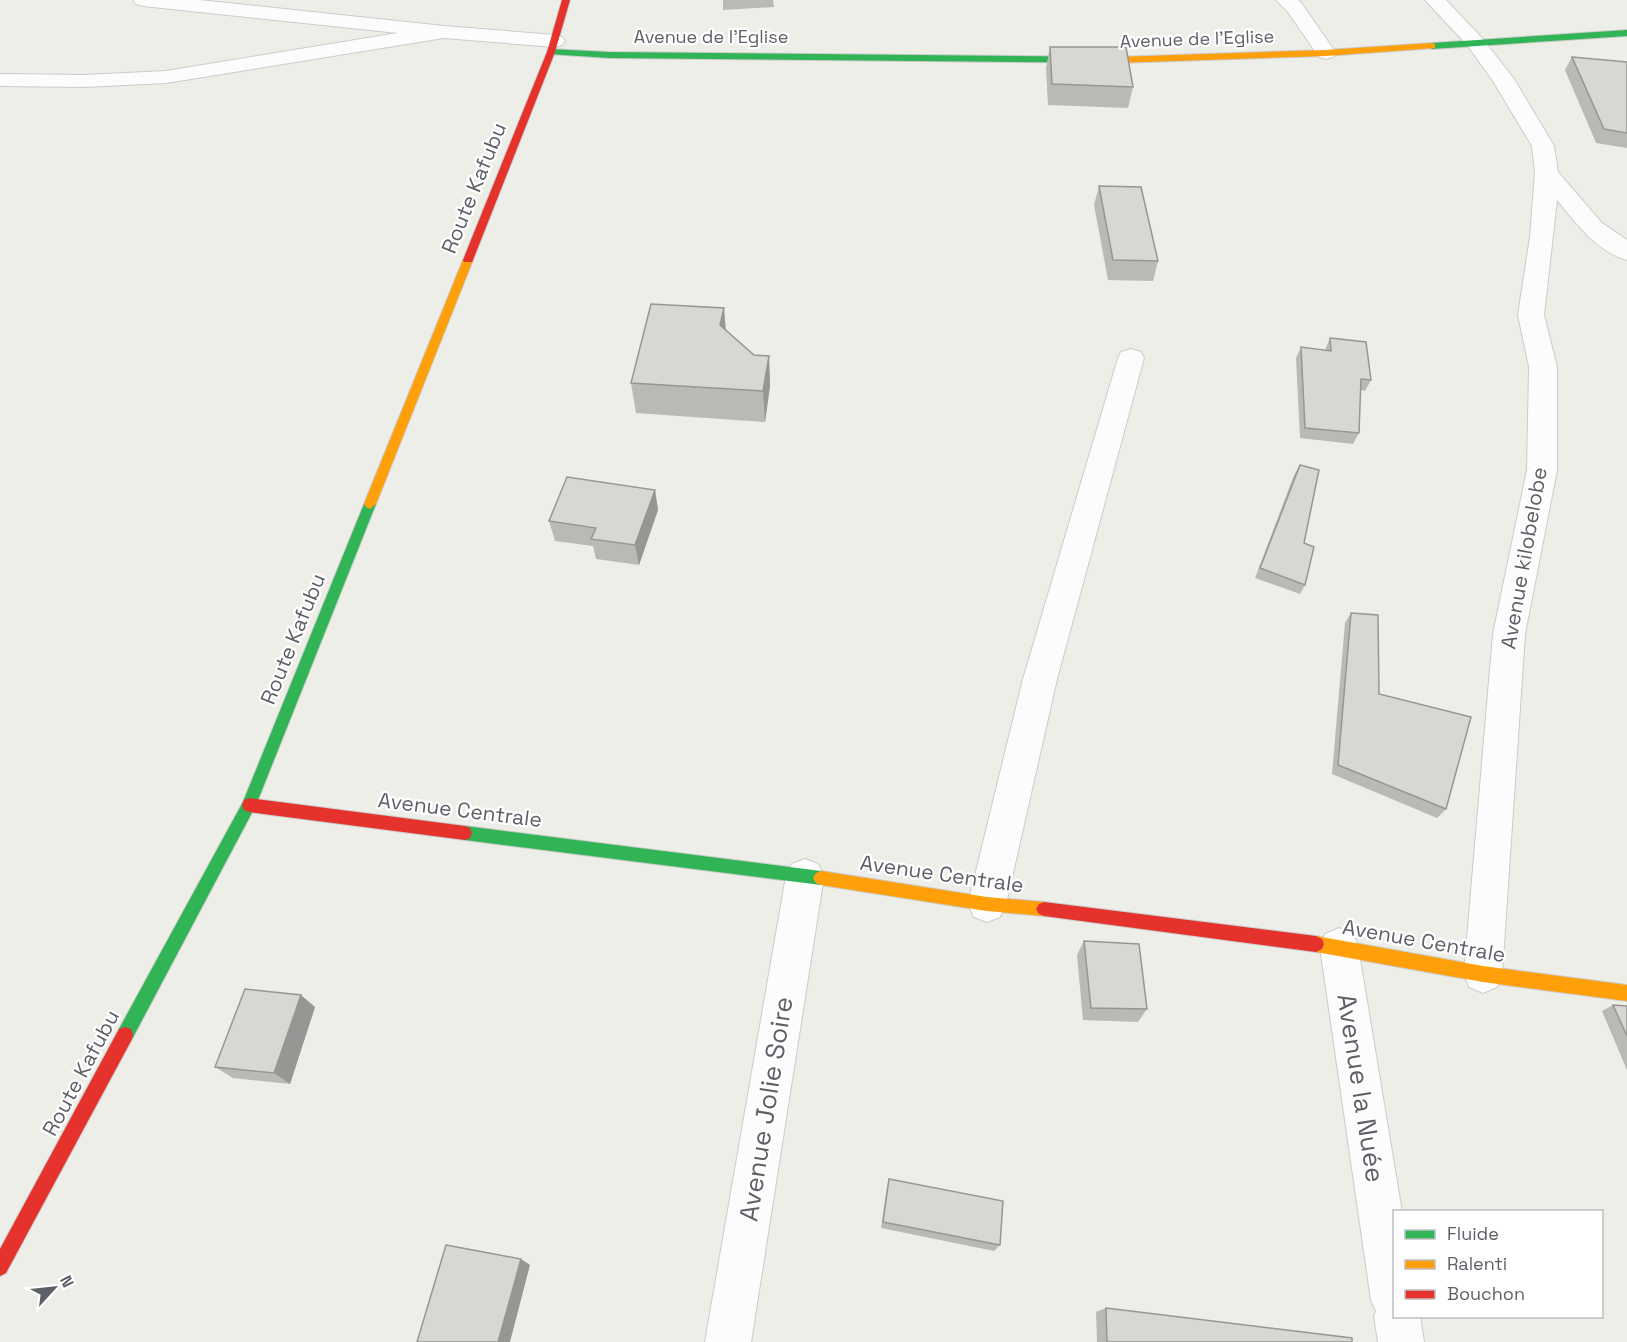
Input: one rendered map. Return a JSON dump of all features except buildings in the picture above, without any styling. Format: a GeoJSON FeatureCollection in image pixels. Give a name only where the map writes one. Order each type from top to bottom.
{"type":"FeatureCollection","features":[{"type":"Feature","properties":{"kind":"street"},"geometry":{"type":"LineString","coordinates":[[143,0],[553,46]]}},
{"type":"Feature","properties":{"kind":"street","name":"Route Kafubu"},"geometry":{"type":"LineString","coordinates":[[0,1268],[12,1219],[249,805],[553,46],[566,0]]}},
{"type":"Feature","properties":{"kind":"street"},"geometry":{"type":"LineString","coordinates":[[1286,0],[1295,8],[1326,53]]}},
{"type":"Feature","properties":{"kind":"street","name":"Avenue kilobelobe"},"geometry":{"type":"LineString","coordinates":[[1435,0],[1475,42],[1503,79],[1543,146],[1547,173],[1542,237],[1531,315],[1543,367],[1542,470],[1509,633],[1483,974]]}},
{"type":"Feature","properties":{"kind":"street"},"geometry":{"type":"LineString","coordinates":[[0,80],[84,81],[166,77],[444,32]]}},
{"type":"Feature","properties":{"kind":"street","name":"Avenue de l'Eglise"},"geometry":{"type":"LineString","coordinates":[[553,46],[609,55],[1102,60],[1326,53],[1627,33]]}},
{"type":"Feature","properties":{"kind":"street"},"geometry":{"type":"LineString","coordinates":[[1547,173],[1593,228],[1627,252]]}},
{"type":"Feature","properties":{"kind":"street"},"geometry":{"type":"LineString","coordinates":[[987,904],[1040,679],[1131,358]]}},
{"type":"Feature","properties":{"kind":"street","name":"Avenue Centrale"},"geometry":{"type":"LineString","coordinates":[[249,805],[805,876],[987,904],[1062,911],[1339,947],[1483,974],[1627,993]]}},
{"type":"Feature","properties":{"kind":"street","name":"Avenue Jolie Soire"},"geometry":{"type":"LineString","coordinates":[[728,1342],[805,876]]}},
{"type":"Feature","properties":{"kind":"street","name":"Avenue la Nuée"},"geometry":{"type":"LineString","coordinates":[[1339,947],[1393,1286]]}},
{"type":"Feature","properties":{"kind":"street"},"geometry":{"type":"LineString","coordinates":[[1397,1318],[1401,1342]]}},
{"type":"Feature","properties":{"kind":"traffic: fast"},"geometry":{"type":"LineString","coordinates":[[1432,46],[1627,33]]}},
{"type":"Feature","properties":{"kind":"traffic: fast"},"geometry":{"type":"LineString","coordinates":[[551,52],[609,55],[1116,60]]}},
{"type":"Feature","properties":{"kind":"traffic: fast"},"geometry":{"type":"LineString","coordinates":[[125,1035],[249,805],[370,504]]}},
{"type":"Feature","properties":{"kind":"traffic: fast"},"geometry":{"type":"LineString","coordinates":[[465,833],[821,878]]}},
{"type":"Feature","properties":{"kind":"traffic: slow"},"geometry":{"type":"LineString","coordinates":[[1116,60],[1326,53],[1432,46]]}},
{"type":"Feature","properties":{"kind":"traffic: slow"},"geometry":{"type":"LineString","coordinates":[[370,504],[468,260]]}},
{"type":"Feature","properties":{"kind":"traffic: slow"},"geometry":{"type":"LineString","coordinates":[[821,878],[987,904],[1044,909]]}},
{"type":"Feature","properties":{"kind":"traffic: slow"},"geometry":{"type":"LineString","coordinates":[[1316,944],[1483,974],[1627,993]]}},
{"type":"Feature","properties":{"kind":"traffic: jam"},"geometry":{"type":"LineString","coordinates":[[468,260],[551,52],[566,0]]}},
{"type":"Feature","properties":{"kind":"traffic: jam"},"geometry":{"type":"LineString","coordinates":[[249,805],[465,833]]}},
{"type":"Feature","properties":{"kind":"traffic: jam"},"geometry":{"type":"LineString","coordinates":[[1044,909],[1316,944]]}},
{"type":"Feature","properties":{"kind":"traffic: jam"},"geometry":{"type":"LineString","coordinates":[[0,1267],[125,1035]]}}]}
